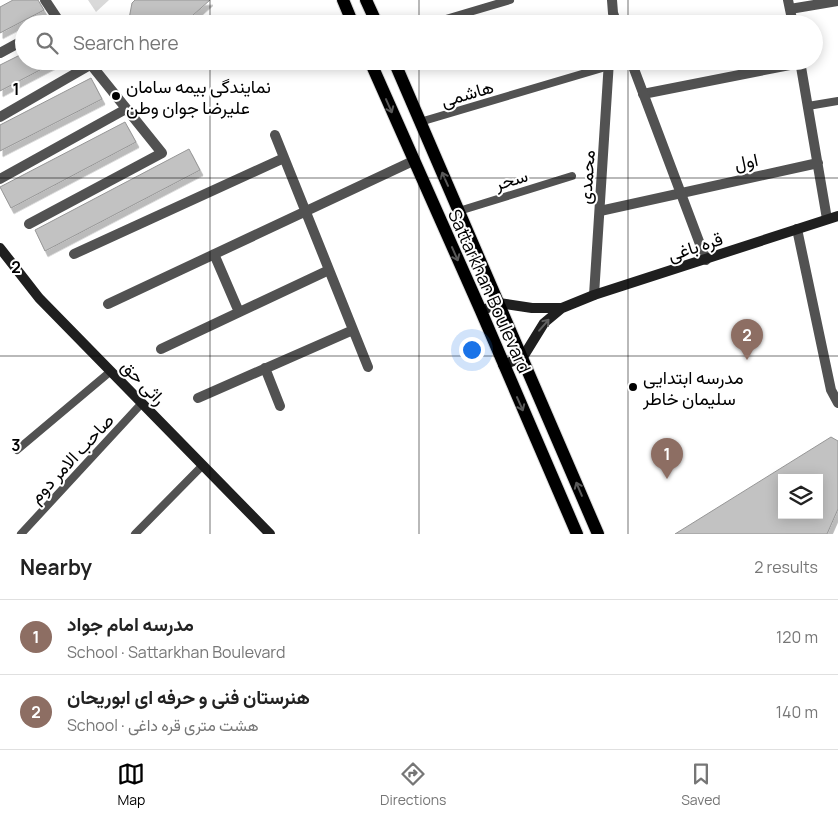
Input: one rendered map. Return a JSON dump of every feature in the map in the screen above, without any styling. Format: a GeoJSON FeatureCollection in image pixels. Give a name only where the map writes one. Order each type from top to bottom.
{"type":"FeatureCollection","features":[{"type":"Feature","properties":{"kind":"main road"},"geometry":{"type":"LineString","coordinates":[[366,0],[373,15]]}},
{"type":"Feature","properties":{"kind":"main road"},"geometry":{"type":"LineString","coordinates":[[343,2],[350,15]]}},
{"type":"Feature","properties":{"kind":"main road","name":"Sattarkhan Boulevard"},"geometry":{"type":"LineString","coordinates":[[374,70],[577,534]]}},
{"type":"Feature","properties":{"kind":"main road","name":"Sattarkhan Boulevard"},"geometry":{"type":"LineString","coordinates":[[398,70],[598,534]]}},
{"type":"Feature","properties":{"kind":"main road","name":"قره باغی"},"geometry":{"type":"LineString","coordinates":[[523,357],[544,323],[562,308],[594,295],[838,216]]}},
{"type":"Feature","properties":{"kind":"main road","name":"راثی حق"},"geometry":{"type":"LineString","coordinates":[[0,248],[39,298],[270,534]]}},
{"type":"Feature","properties":{"kind":"main road"},"geometry":{"type":"LineString","coordinates":[[481,311],[499,303]]}},
{"type":"Feature","properties":{"kind":"main road","name":"قره باغی"},"geometry":{"type":"LineString","coordinates":[[499,303],[532,308],[562,308]]}},
{"type":"Feature","properties":{"kind":"main road"},"geometry":{"type":"LineString","coordinates":[[503,365],[523,357]]}},
{"type":"Feature","properties":{"kind":"street"},"geometry":{"type":"LineString","coordinates":[[45,0],[53,15]]}},
{"type":"Feature","properties":{"kind":"street"},"geometry":{"type":"LineString","coordinates":[[612,0],[613,15]]}},
{"type":"Feature","properties":{"kind":"street"},"geometry":{"type":"LineString","coordinates":[[789,5],[838,1]]}},
{"type":"Feature","properties":{"kind":"street"},"geometry":{"type":"LineString","coordinates":[[0,53],[15,45]]}},
{"type":"Feature","properties":{"kind":"street"},"geometry":{"type":"LineString","coordinates":[[0,117],[77,70]]}},
{"type":"Feature","properties":{"kind":"street"},"geometry":{"type":"LineString","coordinates":[[29,224],[162,153],[95,70]]}},
{"type":"Feature","properties":{"kind":"street","name":"محمدی"},"geometry":{"type":"LineString","coordinates":[[594,295],[609,70]]}},
{"type":"Feature","properties":{"kind":"street"},"geometry":{"type":"LineString","coordinates":[[634,70],[706,260]]}},
{"type":"Feature","properties":{"kind":"street"},"geometry":{"type":"LineString","coordinates":[[643,94],[761,70]]}},
{"type":"Feature","properties":{"kind":"street"},"geometry":{"type":"LineString","coordinates":[[801,70],[827,220]]}},
{"type":"Feature","properties":{"kind":"street"},"geometry":{"type":"LineString","coordinates":[[0,179],[126,109]]}},
{"type":"Feature","properties":{"kind":"street"},"geometry":{"type":"LineString","coordinates":[[275,135],[368,367]]}},
{"type":"Feature","properties":{"kind":"street"},"geometry":{"type":"LineString","coordinates":[[74,254],[284,158]]}},
{"type":"Feature","properties":{"kind":"street"},"geometry":{"type":"LineString","coordinates":[[108,304],[413,160]]}},
{"type":"Feature","properties":{"kind":"street","name":"اول"},"geometry":{"type":"LineString","coordinates":[[600,211],[818,162]]}},
{"type":"Feature","properties":{"kind":"street"},"geometry":{"type":"LineString","coordinates":[[797,229],[831,390],[838,403]]}},
{"type":"Feature","properties":{"kind":"street"},"geometry":{"type":"LineString","coordinates":[[214,254],[239,312]]}},
{"type":"Feature","properties":{"kind":"street"},"geometry":{"type":"LineString","coordinates":[[161,349],[329,270]]}},
{"type":"Feature","properties":{"kind":"street"},"geometry":{"type":"LineString","coordinates":[[198,398],[353,330]]}},
{"type":"Feature","properties":{"kind":"street"},"geometry":{"type":"LineString","coordinates":[[265,368],[280,406]]}},
{"type":"Feature","properties":{"kind":"lane"},"geometry":{"type":"LineString","coordinates":[[459,15],[510,0]]}},
{"type":"Feature","properties":{"kind":"lane","name":"هاشمی"},"geometry":{"type":"LineString","coordinates":[[420,122],[589,70]]}},
{"type":"Feature","properties":{"kind":"lane"},"geometry":{"type":"LineString","coordinates":[[808,106],[838,101]]}},
{"type":"Feature","properties":{"kind":"lane","name":"سحر"},"geometry":{"type":"LineString","coordinates":[[459,211],[572,176]]}},
{"type":"Feature","properties":{"kind":"lane"},"geometry":{"type":"LineString","coordinates":[[17,450],[111,372]]}},
{"type":"Feature","properties":{"kind":"lane","name":"صاحب الامر دوم"},"geometry":{"type":"LineString","coordinates":[[21,534],[142,403]]}},
{"type":"Feature","properties":{"kind":"lane"},"geometry":{"type":"LineString","coordinates":[[134,534],[203,465]]}},
{"type":"Feature","properties":{"kind":"shaded area"},"geometry":{"type":"Polygon","coordinates":[[[88,0],[109,0],[96,12],[88,0]]]}},
{"type":"Feature","properties":{"kind":"building"},"geometry":{"type":"Polygon","coordinates":[[[13,0],[38,0],[44,10],[34,15],[15,15],[15,25],[0,33],[0,7],[13,0]]]}},
{"type":"Feature","properties":{"kind":"building"},"geometry":{"type":"Polygon","coordinates":[[[135,0],[210,0],[193,15],[130,15],[132,3],[135,0]]]}},
{"type":"Feature","properties":{"kind":"building"},"geometry":{"type":"Polygon","coordinates":[[[15,58],[15,70],[40,70],[0,91],[0,65],[15,58]]]}},
{"type":"Feature","properties":{"kind":"building"},"geometry":{"type":"Polygon","coordinates":[[[91,78],[102,99],[0,151],[0,125],[91,78]]]}},
{"type":"Feature","properties":{"kind":"building"},"geometry":{"type":"Polygon","coordinates":[[[125,122],[136,142],[11,208],[0,187],[125,122]]]}},
{"type":"Feature","properties":{"kind":"building"},"geometry":{"type":"Polygon","coordinates":[[[189,149],[200,170],[45,251],[35,230],[189,149]]]}},
{"type":"Feature","properties":{"kind":"building"},"geometry":{"type":"Polygon","coordinates":[[[831,437],[838,441],[838,509],[827,534],[675,534],[831,437]]]}},
{"type":"Feature","properties":{"kind":"place","name":"نمایندگی بیمه سامان علیرضا جوان وطن"},"geometry":{"type":"Point","coordinates":[116,96]}},
{"type":"Feature","properties":{"kind":"place","name":"هنرستان فنی و حرفه ای ابوریحان"},"geometry":{"type":"Point","coordinates":[747,360]}},
{"type":"Feature","properties":{"kind":"place","name":"مدرسه ابتدایی سلیمان خاطر"},"geometry":{"type":"Point","coordinates":[633,387]}},
{"type":"Feature","properties":{"kind":"place","name":"مدرسه امام جواد"},"geometry":{"type":"Point","coordinates":[667,479]}}]}
